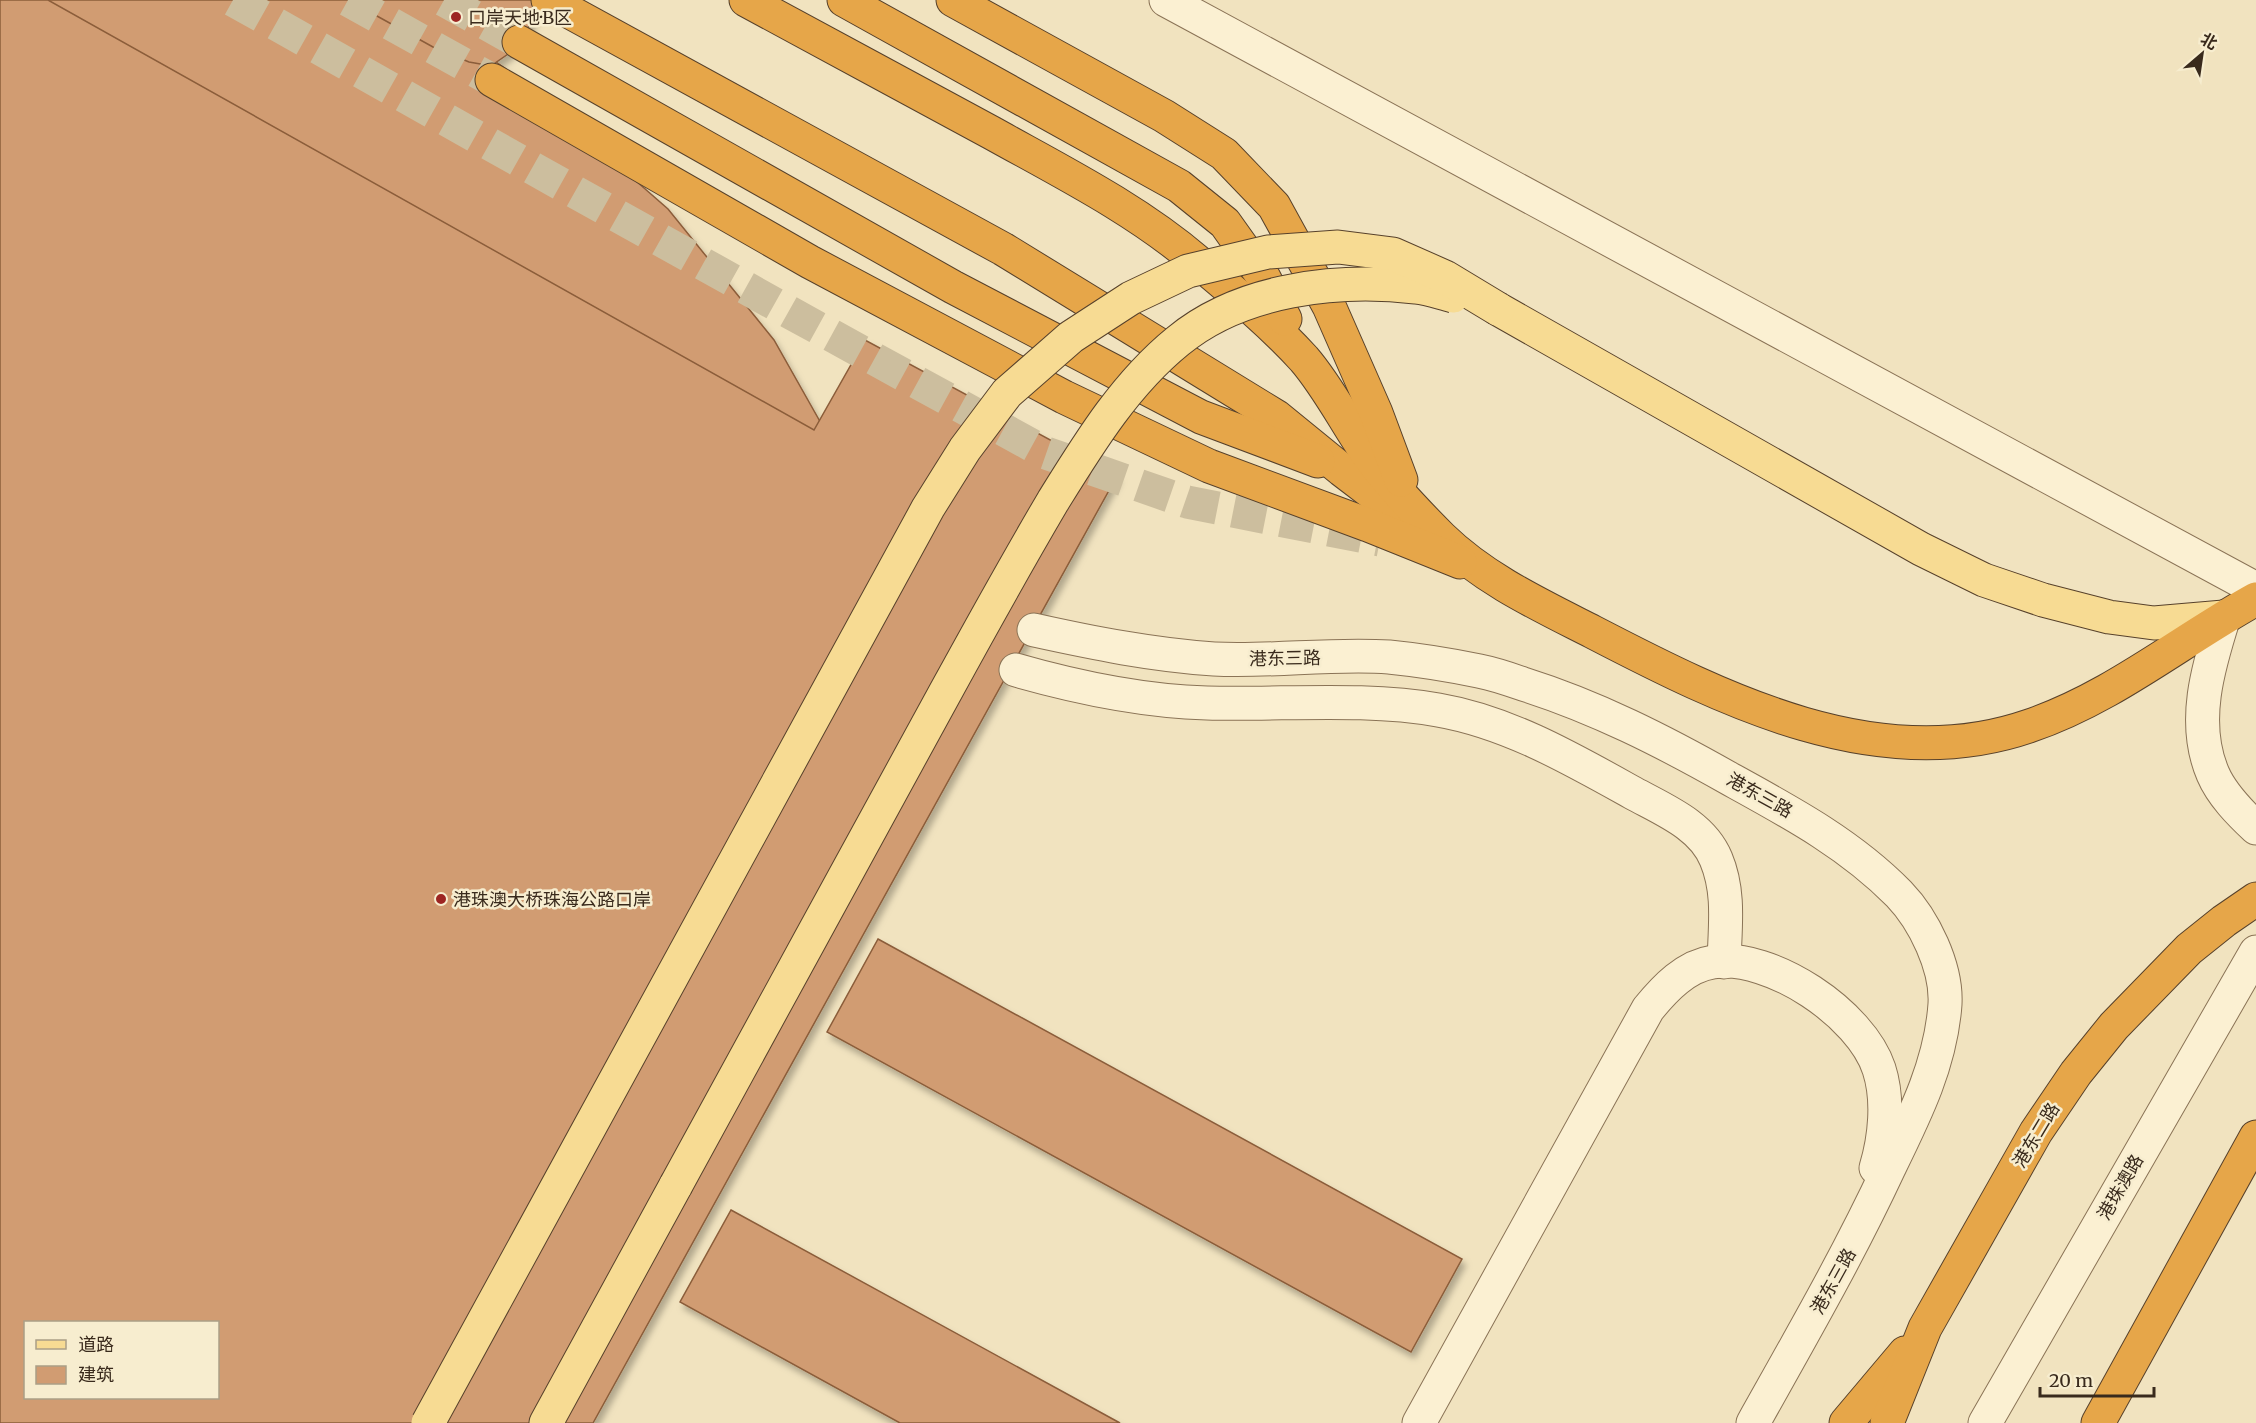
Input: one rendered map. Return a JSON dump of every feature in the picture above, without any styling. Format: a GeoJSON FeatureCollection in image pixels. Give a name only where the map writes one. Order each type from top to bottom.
{"type":"FeatureCollection","features":[{"type":"Feature","properties":{"kind":"highway"},"geometry":{"type":"LineString","coordinates":[[548,0],[1003,249],[1277,417],[1378,499],[1478,569],[1552,611],[1660,667],[1770,713],[1824,730],[1882,741],[1936,743],[1971,740],[2029,726],[2120,684],[2224,616],[2256,599]]}},
{"type":"Feature","properties":{"kind":"highway"},"geometry":{"type":"LineString","coordinates":[[746,0],[1060,171],[1145,222],[1192,256],[1306,361]]}},
{"type":"Feature","properties":{"kind":"highway"},"geometry":{"type":"LineString","coordinates":[[844,0],[1179,186],[1225,223],[1264,278],[1306,361],[1371,459],[1443,539],[1478,569]]}},
{"type":"Feature","properties":{"kind":"highway"},"geometry":{"type":"LineString","coordinates":[[953,0],[1164,116],[1224,154],[1275,206],[1329,306],[1376,413],[1410,504]]}},
{"type":"Feature","properties":{"kind":"highway"},"geometry":{"type":"LineString","coordinates":[[519,42],[952,287],[1201,417],[1342,471]]}},
{"type":"Feature","properties":{"kind":"highway"},"geometry":{"type":"LineString","coordinates":[[492,80],[810,262],[1064,397],[1209,466],[1478,569]]}},
{"type":"Feature","properties":{"kind":"highway","name":"港东二路"},"geometry":{"type":"LineString","coordinates":[[1887,1423],[1925,1328],[2036,1132],[2076,1072],[2114,1026],[2189,950],[2256,898]]}},
{"type":"Feature","properties":{"kind":"highway"},"geometry":{"type":"LineString","coordinates":[[2098,1423],[2256,1137]]}},
{"type":"Feature","properties":{"kind":"highway"},"geometry":{"type":"LineString","coordinates":[[1846,1423],[1925,1328]]}},
{"type":"Feature","properties":{"kind":"main road"},"geometry":{"type":"LineString","coordinates":[[428,1423],[928,508],[965,449],[1007,393],[1071,337],[1131,298],[1188,271],[1268,252],[1338,247],[1393,254],[1445,277],[1921,549],[1984,580],[2043,600],[2109,617],[2154,623],[2224,616]]}},
{"type":"Feature","properties":{"kind":"main road"},"geometry":{"type":"LineString","coordinates":[[546,1423],[1019,558],[1089,442],[1139,377],[1180,339],[1218,314],[1262,297],[1322,287],[1388,285],[1419,287],[1498,309]]}},
{"type":"Feature","properties":{"kind":"street"},"geometry":{"type":"LineString","coordinates":[[1166,0],[2256,589]]}},
{"type":"Feature","properties":{"kind":"street"},"geometry":{"type":"LineString","coordinates":[[2224,616],[2208,673],[2204,699],[2202,727],[2205,751],[2214,775],[2229,800],[2256,828]]}},
{"type":"Feature","properties":{"kind":"street","name":"港东三路"},"geometry":{"type":"LineString","coordinates":[[1034,630],[1144,652],[1217,659],[1387,657],[1485,672],[1550,692],[1608,715],[1672,746],[1814,825],[1874,870],[1902,897],[1926,931],[1939,962],[1946,998],[1941,1036],[1932,1071],[1917,1109],[1856,1240],[1753,1423]]}},
{"type":"Feature","properties":{"kind":"street"},"geometry":{"type":"LineString","coordinates":[[1016,670],[1068,685],[1131,697],[1206,703],[1396,705],[1439,710],[1479,720],[1520,735],[1571,758],[1662,809],[1703,836],[1716,857],[1726,886],[1724,962]]}},
{"type":"Feature","properties":{"kind":"street","name":"港珠澳路"},"geometry":{"type":"LineString","coordinates":[[1985,1423],[2256,952]]}},
{"type":"Feature","properties":{"kind":"street"},"geometry":{"type":"LineString","coordinates":[[1419,1423],[1648,1009],[1662,992],[1690,970],[1713,962],[1737,961],[1759,965],[1803,987],[1830,1005],[1852,1026],[1879,1069],[1884,1094],[1885,1120],[1882,1149],[1856,1240]]}},
{"type":"Feature","properties":{"kind":"building","name":"港珠澳大桥珠海公路口岸"},"geometry":{"type":"Polygon","coordinates":[[[0,0],[408,0],[516,76],[668,209],[774,340],[831,441],[854,511],[864,595],[834,820],[783,973],[574,1364],[520,1423],[0,1423],[0,0]]]}},
{"type":"Feature","properties":{"kind":"building","name":"港珠澳大桥珠海公路口岸"},"geometry":{"type":"Polygon","coordinates":[[[0,0],[48,0],[814,430],[865,340],[1117,476],[593,1423],[0,1423],[0,0]]]}},
{"type":"Feature","properties":{"kind":"building","name":"口岸天地·B区"},"geometry":{"type":"Polygon","coordinates":[[[348,0],[544,0],[511,52],[495,63],[486,65],[469,62],[433,47],[348,0]]]}},
{"type":"Feature","properties":{"kind":"building"},"geometry":{"type":"Polygon","coordinates":[[[878,939],[1462,1259],[1411,1352],[827,1032],[878,939]]]}},
{"type":"Feature","properties":{"kind":"building"},"geometry":{"type":"Polygon","coordinates":[[[731,1210],[1120,1423],[900,1423],[680,1302],[731,1210]]]}},
{"type":"Feature","properties":{"kind":"tunnel"},"geometry":{"type":"LineString","coordinates":[[233,0],[789,312],[1046,453],[1187,502],[1380,540]]}},
{"type":"Feature","properties":{"kind":"tunnel"},"geometry":{"type":"LineString","coordinates":[[348,0],[492,80]]}},
{"type":"Feature","properties":{"kind":"tunnel"},"geometry":{"type":"LineString","coordinates":[[444,0],[519,42]]}},
{"type":"Feature","properties":{"kind":"place","name":"口岸天地·B区"},"geometry":{"type":"Point","coordinates":[456,17]}},
{"type":"Feature","properties":{"kind":"place","name":"港珠澳大桥珠海公路口岸"},"geometry":{"type":"Point","coordinates":[441,899]}}]}
